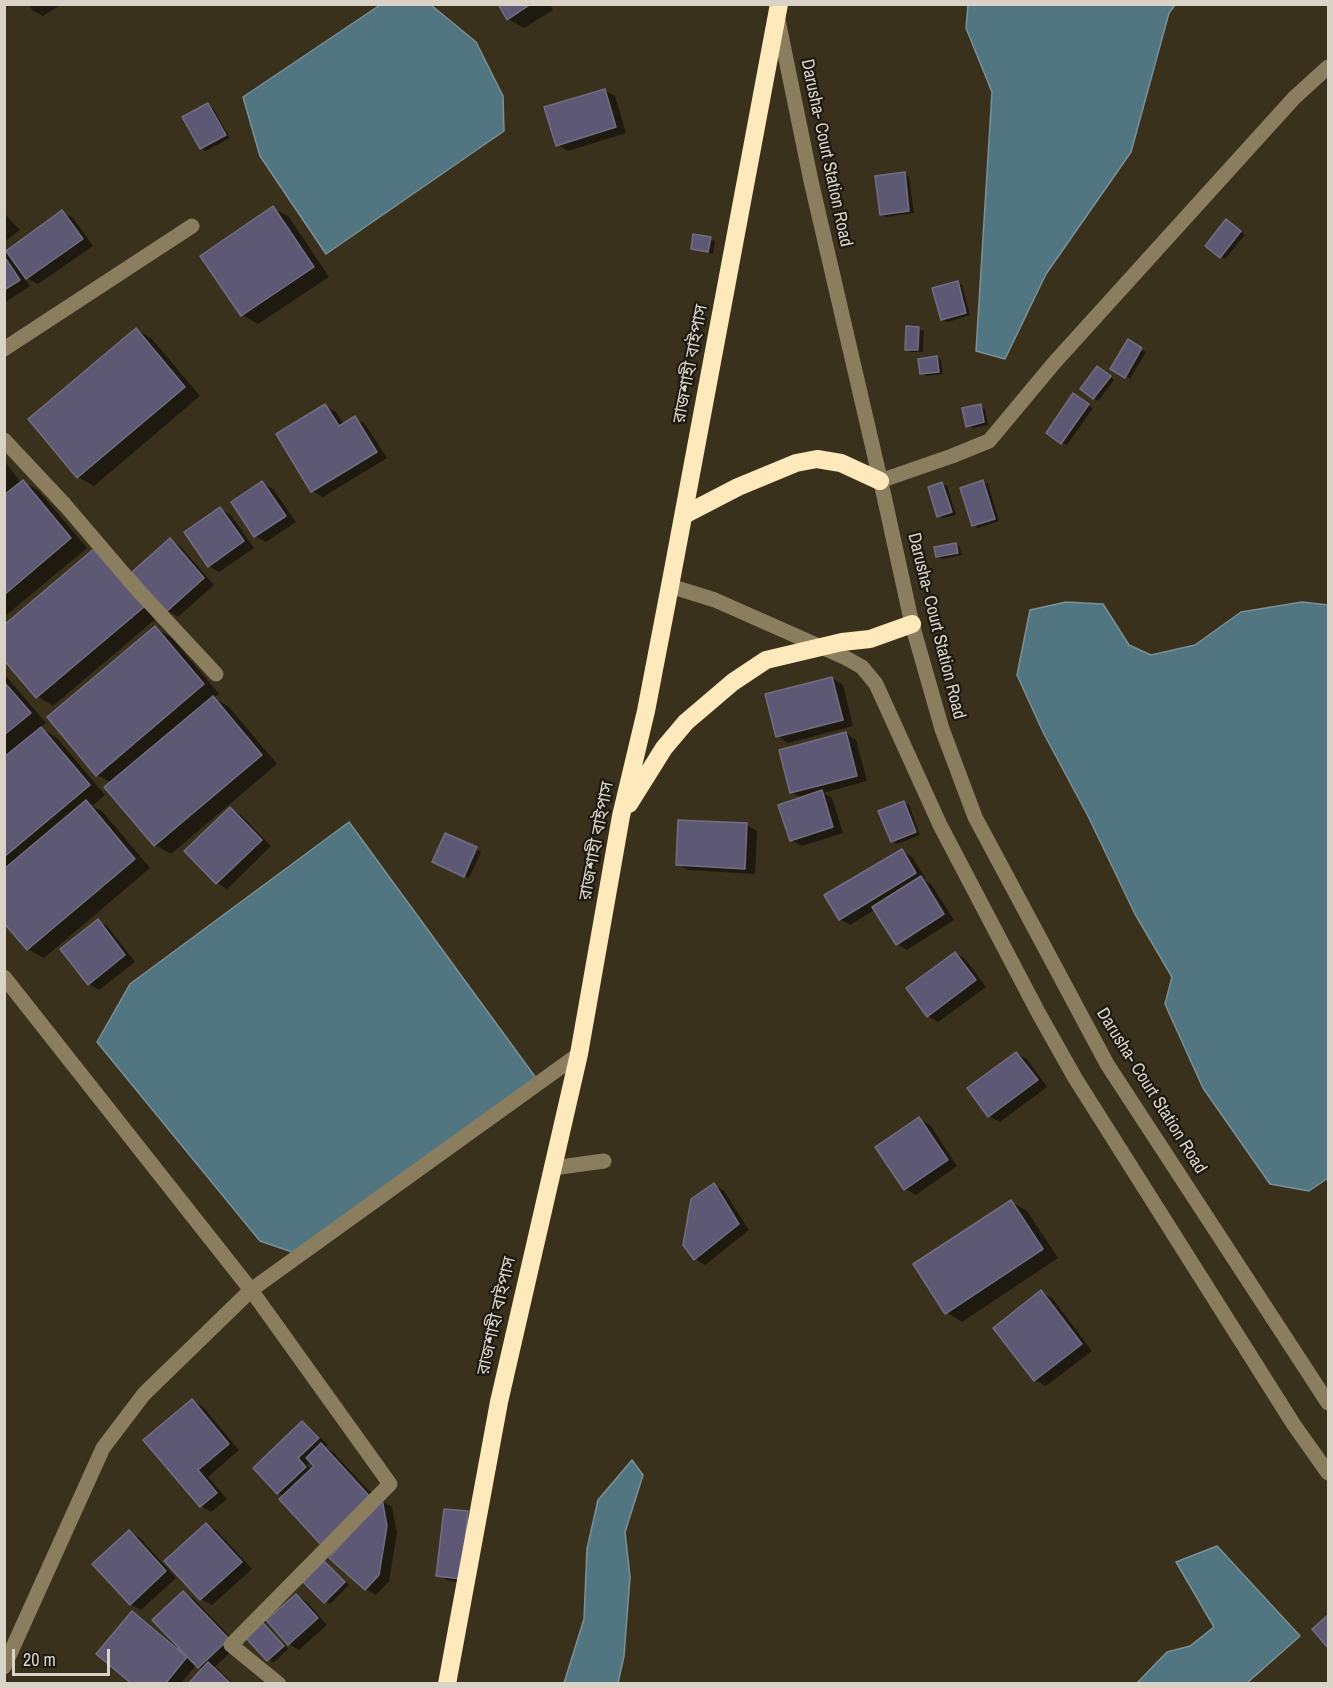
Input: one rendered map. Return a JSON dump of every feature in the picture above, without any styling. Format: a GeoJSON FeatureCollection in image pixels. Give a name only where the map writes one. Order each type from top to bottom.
{"type":"FeatureCollection","features":[{"type":"Feature","properties":{"kind":"highway","name":"রাজশাহী বাইপাস"},"geometry":{"type":"LineString","coordinates":[[447,1683],[499,1402],[579,1054],[621,816],[646,711],[778,11]]}},
{"type":"Feature","properties":{"kind":"highway"},"geometry":{"type":"LineString","coordinates":[[684,515],[738,487],[796,463],[817,459],[841,463],[880,481]]}},
{"type":"Feature","properties":{"kind":"highway"},"geometry":{"type":"LineString","coordinates":[[621,816],[664,748],[686,722],[733,681],[766,660],[842,642],[870,639],[912,624]]}},
{"type":"Feature","properties":{"kind":"street","name":"Darusha- Court Station Road"},"geometry":{"type":"LineString","coordinates":[[778,11],[812,181],[912,624],[942,729],[975,817],[1107,1064],[1329,1403]]}},
{"type":"Feature","properties":{"kind":"street"},"geometry":{"type":"LineString","coordinates":[[880,481],[989,441],[1054,363],[1294,99],[1329,67]]}},
{"type":"Feature","properties":{"kind":"street"},"geometry":{"type":"LineString","coordinates":[[4,349],[192,226]]}},
{"type":"Feature","properties":{"kind":"street"},"geometry":{"type":"LineString","coordinates":[[4,440],[216,674]]}},
{"type":"Feature","properties":{"kind":"street"},"geometry":{"type":"LineString","coordinates":[[670,586],[715,600],[822,647],[862,667],[876,684],[940,825],[1075,1078],[1294,1425],[1329,1473]]}},
{"type":"Feature","properties":{"kind":"street"},"geometry":{"type":"LineString","coordinates":[[4,977],[250,1290],[390,1484],[231,1645],[279,1683]]}},
{"type":"Feature","properties":{"kind":"street"},"geometry":{"type":"LineString","coordinates":[[4,1667],[103,1448],[144,1394],[250,1290],[579,1054]]}},
{"type":"Feature","properties":{"kind":"street"},"geometry":{"type":"LineString","coordinates":[[553,1168],[604,1161]]}},
{"type":"Feature","properties":{"kind":"water"},"geometry":{"type":"Polygon","coordinates":[[[380,5],[431,5],[476,42],[503,96],[504,131],[326,254],[260,156],[243,97],[380,5]]]}},
{"type":"Feature","properties":{"kind":"water"},"geometry":{"type":"Polygon","coordinates":[[[968,5],[1175,5],[1169,13],[1131,152],[1046,274],[1005,359],[976,351],[992,92],[966,28],[968,5]]]}},
{"type":"Feature","properties":{"kind":"water"},"geometry":{"type":"Polygon","coordinates":[[[1066,602],[1103,604],[1129,645],[1151,655],[1195,645],[1241,612],[1302,602],[1328,605],[1328,1178],[1309,1191],[1270,1184],[1203,1088],[1165,1004],[1172,977],[1135,914],[1088,816],[1043,732],[1017,675],[1030,610],[1066,602]]]}},
{"type":"Feature","properties":{"kind":"water"},"geometry":{"type":"Polygon","coordinates":[[[349,822],[536,1078],[298,1254],[260,1241],[97,1042],[130,984],[349,822]]]}},
{"type":"Feature","properties":{"kind":"water"},"geometry":{"type":"Polygon","coordinates":[[[632,1460],[643,1475],[625,1532],[630,1577],[624,1656],[618,1683],[564,1683],[584,1619],[587,1549],[598,1500],[632,1460]]]}},
{"type":"Feature","properties":{"kind":"water"},"geometry":{"type":"Polygon","coordinates":[[[1217,1546],[1300,1636],[1247,1683],[1137,1683],[1167,1652],[1190,1646],[1214,1627],[1176,1562],[1217,1546]]]}},
{"type":"Feature","properties":{"kind":"building"},"geometry":{"type":"Polygon","coordinates":[[[498,4],[531,4],[507,20],[498,4]]]}},
{"type":"Feature","properties":{"kind":"building"},"geometry":{"type":"Polygon","coordinates":[[[605,89],[616,127],[556,146],[544,107],[605,89]]]}},
{"type":"Feature","properties":{"kind":"building"},"geometry":{"type":"Polygon","coordinates":[[[208,103],[226,135],[200,149],[182,117],[208,103]]]}},
{"type":"Feature","properties":{"kind":"building"},"geometry":{"type":"Polygon","coordinates":[[[905,172],[909,211],[880,215],[875,176],[905,172]]]}},
{"type":"Feature","properties":{"kind":"building"},"geometry":{"type":"Polygon","coordinates":[[[273,206],[314,267],[241,316],[200,256],[273,206]]]}},
{"type":"Feature","properties":{"kind":"building"},"geometry":{"type":"Polygon","coordinates":[[[62,210],[83,239],[26,279],[6,251],[62,210]]]}},
{"type":"Feature","properties":{"kind":"building"},"geometry":{"type":"Polygon","coordinates":[[[1226,219],[1241,231],[1220,258],[1205,246],[1226,219]]]}},
{"type":"Feature","properties":{"kind":"building"},"geometry":{"type":"Polygon","coordinates":[[[693,234],[711,237],[708,252],[691,249],[693,234]]]}},
{"type":"Feature","properties":{"kind":"building"},"geometry":{"type":"Polygon","coordinates":[[[4,256],[20,280],[4,290],[4,256]]]}},
{"type":"Feature","properties":{"kind":"building"},"geometry":{"type":"Polygon","coordinates":[[[958,281],[966,313],[941,320],[932,288],[958,281]]]}},
{"type":"Feature","properties":{"kind":"building"},"geometry":{"type":"Polygon","coordinates":[[[906,326],[919,327],[918,350],[905,350],[906,326]]]}},
{"type":"Feature","properties":{"kind":"building"},"geometry":{"type":"Polygon","coordinates":[[[136,328],[185,387],[77,478],[28,419],[136,328]]]}},
{"type":"Feature","properties":{"kind":"building"},"geometry":{"type":"Polygon","coordinates":[[[1128,339],[1142,348],[1125,378],[1110,369],[1128,339]]]}},
{"type":"Feature","properties":{"kind":"building"},"geometry":{"type":"Polygon","coordinates":[[[937,356],[939,372],[920,374],[918,359],[937,356]]]}},
{"type":"Feature","properties":{"kind":"building"},"geometry":{"type":"Polygon","coordinates":[[[1097,366],[1111,376],[1093,399],[1080,389],[1097,366]]]}},
{"type":"Feature","properties":{"kind":"building"},"geometry":{"type":"Polygon","coordinates":[[[1073,393],[1089,404],[1061,444],[1046,433],[1073,393]]]}},
{"type":"Feature","properties":{"kind":"building"},"geometry":{"type":"Polygon","coordinates":[[[325,404],[339,426],[355,416],[377,452],[311,492],[276,434],[325,404]]]}},
{"type":"Feature","properties":{"kind":"building"},"geometry":{"type":"Polygon","coordinates":[[[981,404],[984,422],[966,427],[962,408],[981,404]]]}},
{"type":"Feature","properties":{"kind":"building"},"geometry":{"type":"Polygon","coordinates":[[[23,480],[71,538],[4,595],[4,495],[23,480]]]}},
{"type":"Feature","properties":{"kind":"building"},"geometry":{"type":"Polygon","coordinates":[[[983,480],[995,519],[972,526],[960,488],[983,480]]]}},
{"type":"Feature","properties":{"kind":"building"},"geometry":{"type":"Polygon","coordinates":[[[262,481],[286,516],[254,537],[231,502],[262,481]]]}},
{"type":"Feature","properties":{"kind":"building"},"geometry":{"type":"Polygon","coordinates":[[[942,482],[952,512],[937,517],[928,487],[942,482]]]}},
{"type":"Feature","properties":{"kind":"building"},"geometry":{"type":"Polygon","coordinates":[[[220,507],[244,541],[208,567],[184,532],[220,507]]]}},
{"type":"Feature","properties":{"kind":"building"},"geometry":{"type":"Polygon","coordinates":[[[170,538],[204,578],[166,612],[132,572],[170,538]]]}},
{"type":"Feature","properties":{"kind":"building"},"geometry":{"type":"Polygon","coordinates":[[[956,543],[958,553],[936,557],[934,547],[956,543]]]}},
{"type":"Feature","properties":{"kind":"building"},"geometry":{"type":"Polygon","coordinates":[[[95,548],[144,607],[36,698],[4,660],[4,625],[95,548]]]}},
{"type":"Feature","properties":{"kind":"building"},"geometry":{"type":"Polygon","coordinates":[[[155,626],[204,684],[96,776],[47,717],[155,626]]]}},
{"type":"Feature","properties":{"kind":"building"},"geometry":{"type":"Polygon","coordinates":[[[832,677],[843,720],[776,737],[765,694],[832,677]]]}},
{"type":"Feature","properties":{"kind":"building"},"geometry":{"type":"Polygon","coordinates":[[[4,682],[31,713],[4,735],[4,682]]]}},
{"type":"Feature","properties":{"kind":"building"},"geometry":{"type":"Polygon","coordinates":[[[213,696],[262,755],[154,846],[104,787],[213,696]]]}},
{"type":"Feature","properties":{"kind":"building"},"geometry":{"type":"Polygon","coordinates":[[[41,727],[90,785],[4,857],[4,757],[41,727]]]}},
{"type":"Feature","properties":{"kind":"building"},"geometry":{"type":"Polygon","coordinates":[[[846,732],[857,776],[790,793],[779,750],[846,732]]]}},
{"type":"Feature","properties":{"kind":"building"},"geometry":{"type":"Polygon","coordinates":[[[822,790],[833,827],[790,841],[778,805],[822,790]]]}},
{"type":"Feature","properties":{"kind":"building"},"geometry":{"type":"Polygon","coordinates":[[[86,800],[135,859],[27,950],[4,923],[4,869],[86,800]]]}},
{"type":"Feature","properties":{"kind":"building"},"geometry":{"type":"Polygon","coordinates":[[[904,801],[916,832],[891,842],[878,811],[904,801]]]}},
{"type":"Feature","properties":{"kind":"building"},"geometry":{"type":"Polygon","coordinates":[[[230,807],[262,840],[216,884],[184,851],[230,807]]]}},
{"type":"Feature","properties":{"kind":"building"},"geometry":{"type":"Polygon","coordinates":[[[678,820],[747,823],[745,869],[676,865],[678,820]]]}},
{"type":"Feature","properties":{"kind":"building"},"geometry":{"type":"Polygon","coordinates":[[[445,833],[477,847],[464,877],[432,862],[445,833]]]}},
{"type":"Feature","properties":{"kind":"building"},"geometry":{"type":"Polygon","coordinates":[[[902,849],[916,873],[839,920],[824,895],[902,849]]]}},
{"type":"Feature","properties":{"kind":"building"},"geometry":{"type":"Polygon","coordinates":[[[921,876],[944,914],[896,945],[872,907],[921,876]]]}},
{"type":"Feature","properties":{"kind":"building"},"geometry":{"type":"Polygon","coordinates":[[[98,919],[125,955],[88,985],[60,949],[98,919]]]}},
{"type":"Feature","properties":{"kind":"building"},"geometry":{"type":"Polygon","coordinates":[[[955,952],[976,980],[927,1017],[906,988],[955,952]]]}},
{"type":"Feature","properties":{"kind":"building"},"geometry":{"type":"Polygon","coordinates":[[[1016,1052],[1038,1080],[988,1117],[967,1088],[1016,1052]]]}},
{"type":"Feature","properties":{"kind":"building"},"geometry":{"type":"Polygon","coordinates":[[[919,1117],[948,1160],[904,1190],[875,1147],[919,1117]]]}},
{"type":"Feature","properties":{"kind":"building"},"geometry":{"type":"Polygon","coordinates":[[[714,1183],[739,1224],[694,1260],[683,1245],[691,1199],[714,1183]]]}},
{"type":"Feature","properties":{"kind":"building"},"geometry":{"type":"Polygon","coordinates":[[[1011,1200],[1043,1249],[945,1314],[913,1264],[1011,1200]]]}},
{"type":"Feature","properties":{"kind":"building"},"geometry":{"type":"Polygon","coordinates":[[[1041,1290],[1082,1344],[1034,1381],[993,1328],[1041,1290]]]}},
{"type":"Feature","properties":{"kind":"building"},"geometry":{"type":"Polygon","coordinates":[[[192,1399],[229,1444],[198,1470],[217,1493],[200,1507],[143,1440],[192,1399]]]}},
{"type":"Feature","properties":{"kind":"building"},"geometry":{"type":"Polygon","coordinates":[[[302,1421],[319,1438],[298,1458],[306,1467],[277,1494],[253,1468],[302,1421]]]}},
{"type":"Feature","properties":{"kind":"building"},"geometry":{"type":"Polygon","coordinates":[[[321,1443],[373,1500],[323,1547],[279,1499],[314,1466],[306,1458],[321,1443]]]}},
{"type":"Feature","properties":{"kind":"building"},"geometry":{"type":"Polygon","coordinates":[[[382,1499],[387,1526],[379,1575],[365,1590],[329,1558],[382,1499]]]}},
{"type":"Feature","properties":{"kind":"building"},"geometry":{"type":"Polygon","coordinates":[[[444,1509],[468,1511],[461,1579],[436,1576],[444,1509]]]}},
{"type":"Feature","properties":{"kind":"building"},"geometry":{"type":"Polygon","coordinates":[[[206,1523],[242,1562],[200,1600],[164,1561],[206,1523]]]}},
{"type":"Feature","properties":{"kind":"building"},"geometry":{"type":"Polygon","coordinates":[[[129,1530],[166,1571],[130,1605],[92,1564],[129,1530]]]}},
{"type":"Feature","properties":{"kind":"building"},"geometry":{"type":"Polygon","coordinates":[[[324,1561],[345,1582],[324,1603],[303,1582],[324,1561]]]}},
{"type":"Feature","properties":{"kind":"building"},"geometry":{"type":"Polygon","coordinates":[[[183,1591],[229,1639],[198,1668],[152,1620],[183,1591]]]}},
{"type":"Feature","properties":{"kind":"building"},"geometry":{"type":"Polygon","coordinates":[[[296,1594],[318,1618],[288,1645],[266,1620],[296,1594]]]}},
{"type":"Feature","properties":{"kind":"building"},"geometry":{"type":"Polygon","coordinates":[[[132,1611],[187,1657],[165,1684],[132,1684],[96,1654],[132,1611]]]}},
{"type":"Feature","properties":{"kind":"building"},"geometry":{"type":"Polygon","coordinates":[[[1328,1615],[1328,1648],[1312,1629],[1328,1615]]]}},
{"type":"Feature","properties":{"kind":"building"},"geometry":{"type":"Polygon","coordinates":[[[263,1623],[284,1646],[267,1661],[246,1638],[263,1623]]]}},
{"type":"Feature","properties":{"kind":"building"},"geometry":{"type":"Polygon","coordinates":[[[208,1662],[231,1684],[188,1684],[208,1662]]]}}]}
